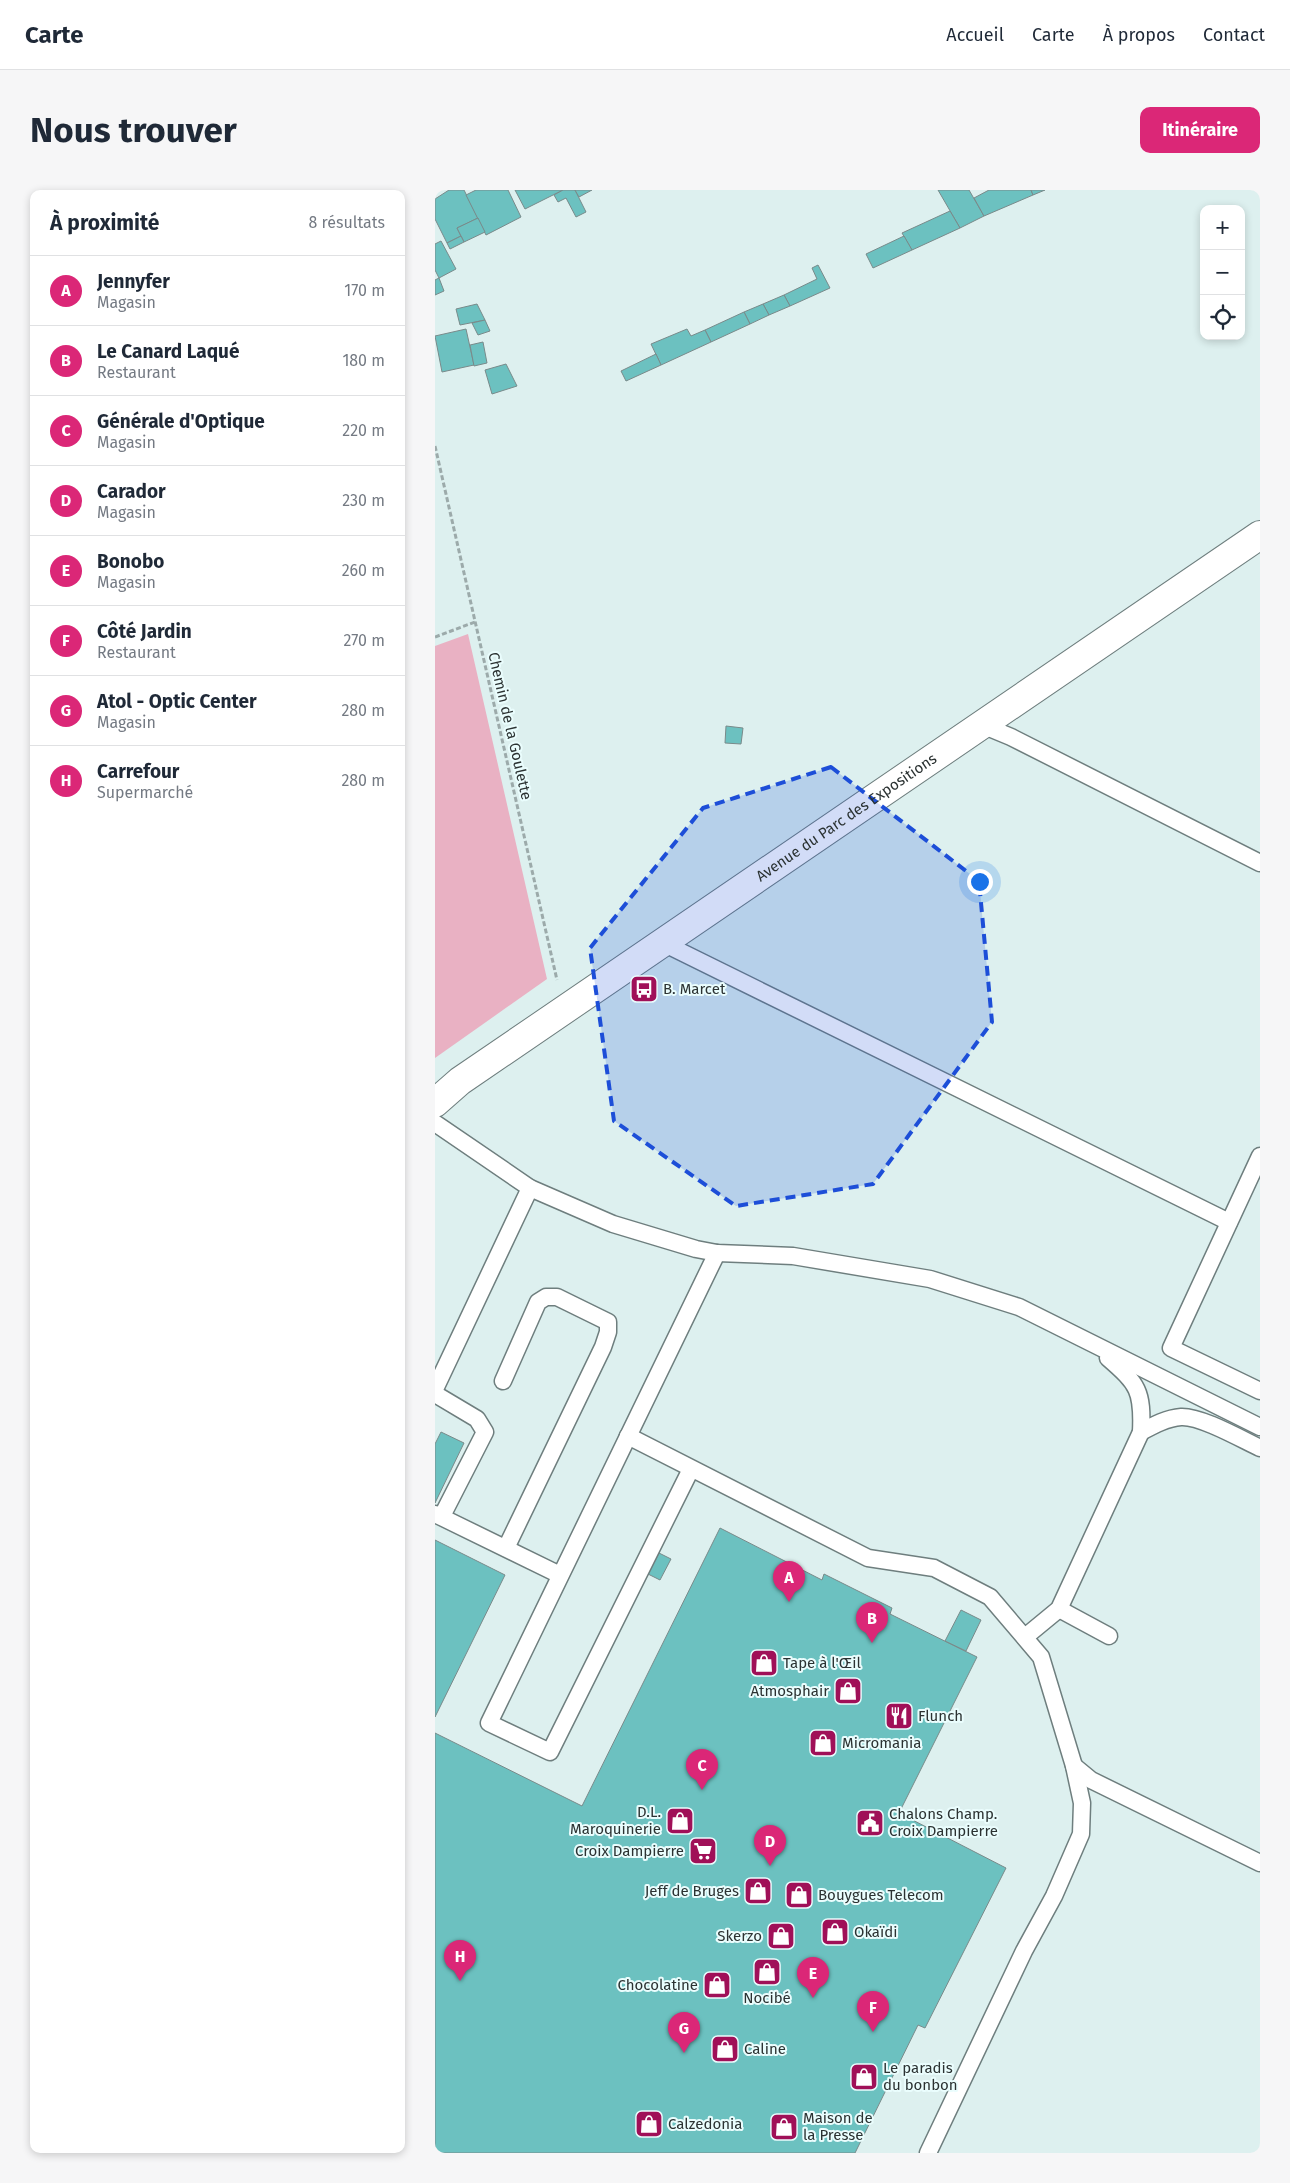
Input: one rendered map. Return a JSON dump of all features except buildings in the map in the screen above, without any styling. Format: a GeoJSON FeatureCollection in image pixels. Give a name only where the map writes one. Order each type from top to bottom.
{"type":"FeatureCollection","features":[{"type":"Feature","properties":{"kind":"street","name":"Avenue du Parc des Expositions"},"geometry":{"type":"LineString","coordinates":[[435,1103],[460,1081],[1260,535]]}},
{"type":"Feature","properties":{"kind":"lane"},"geometry":{"type":"LineString","coordinates":[[982,725],[1020,742],[1260,863]]}},
{"type":"Feature","properties":{"kind":"lane"},"geometry":{"type":"LineString","coordinates":[[663,943],[1229,1222]]}},
{"type":"Feature","properties":{"kind":"lane"},"geometry":{"type":"LineString","coordinates":[[435,1123],[530,1188],[613,1224],[696,1249],[717,1253],[793,1256],[930,1279],[1019,1308],[1260,1427]]}},
{"type":"Feature","properties":{"kind":"lane"},"geometry":{"type":"LineString","coordinates":[[1260,1156],[1171,1348],[1260,1391]]}},
{"type":"Feature","properties":{"kind":"lane"},"geometry":{"type":"LineString","coordinates":[[435,1389],[530,1188]]}},
{"type":"Feature","properties":{"kind":"lane"},"geometry":{"type":"LineString","coordinates":[[691,1469],[550,1752],[489,1723],[717,1253]]}},
{"type":"Feature","properties":{"kind":"lane"},"geometry":{"type":"LineString","coordinates":[[503,1381],[538,1302],[546,1297],[557,1297],[608,1322],[608,1332],[603,1347],[506,1548]]}},
{"type":"Feature","properties":{"kind":"lane"},"geometry":{"type":"LineString","coordinates":[[1025,1638],[1059,1609],[1141,1432],[1142,1406],[1132,1379],[1091,1343]]}},
{"type":"Feature","properties":{"kind":"lane"},"geometry":{"type":"LineString","coordinates":[[435,1394],[477,1419],[485,1432],[438,1515],[560,1575]]}},
{"type":"Feature","properties":{"kind":"lane"},"geometry":{"type":"LineString","coordinates":[[1141,1432],[1164,1420],[1182,1417],[1208,1423],[1260,1448]]}},
{"type":"Feature","properties":{"kind":"lane"},"geometry":{"type":"LineString","coordinates":[[628,1436],[868,1558],[934,1568],[989,1597],[1041,1657],[1074,1766],[1082,1803],[1081,1834],[1055,1896],[1024,1951],[928,2153]]}},
{"type":"Feature","properties":{"kind":"lane"},"geometry":{"type":"LineString","coordinates":[[1059,1609],[1109,1636]]}},
{"type":"Feature","properties":{"kind":"lane"},"geometry":{"type":"LineString","coordinates":[[1074,1766],[1091,1780],[1260,1863]]}},
{"type":"Feature","properties":{"kind":"path","name":"Chemin de la Goulette"},"geometry":{"type":"LineString","coordinates":[[435,446],[564,1010]]}},
{"type":"Feature","properties":{"kind":"path"},"geometry":{"type":"LineString","coordinates":[[435,637],[475,622]]}},
{"type":"Feature","properties":{"kind":"highlighted area"},"geometry":{"type":"Polygon","coordinates":[[[831,767],[979,881],[992,1022],[873,1184],[736,1206],[614,1121],[590,948],[703,808],[831,767]]]}},
{"type":"Feature","properties":{"kind":"shaded area"},"geometry":{"type":"Polygon","coordinates":[[[468,634],[547,979],[435,1058],[435,646],[468,634]]]}},
{"type":"Feature","properties":{"kind":"place","name":"B. Marcet"},"geometry":{"type":"Point","coordinates":[644,989]}},
{"type":"Feature","properties":{"kind":"place","name":"Jennyfer"},"geometry":{"type":"Point","coordinates":[789,1602]}},
{"type":"Feature","properties":{"kind":"place","name":"Le Canard Laqué"},"geometry":{"type":"Point","coordinates":[872,1643]}},
{"type":"Feature","properties":{"kind":"place","name":"Tape à l'Œil"},"geometry":{"type":"Point","coordinates":[764,1663]}},
{"type":"Feature","properties":{"kind":"place","name":"Atmosphair"},"geometry":{"type":"Point","coordinates":[848,1691]}},
{"type":"Feature","properties":{"kind":"place","name":"Flunch"},"geometry":{"type":"Point","coordinates":[899,1716]}},
{"type":"Feature","properties":{"kind":"place","name":"Micromania"},"geometry":{"type":"Point","coordinates":[823,1743]}},
{"type":"Feature","properties":{"kind":"place","name":"Générale d'Optique"},"geometry":{"type":"Point","coordinates":[702,1790]}},
{"type":"Feature","properties":{"kind":"place","name":"D.L. Maroquinerie"},"geometry":{"type":"Point","coordinates":[680,1821]}},
{"type":"Feature","properties":{"kind":"place","name":"Chalons Champ. Croix Dampierre"},"geometry":{"type":"Point","coordinates":[870,1823]}},
{"type":"Feature","properties":{"kind":"place","name":"Croix Dampierre"},"geometry":{"type":"Point","coordinates":[703,1851]}},
{"type":"Feature","properties":{"kind":"place","name":"Carador"},"geometry":{"type":"Point","coordinates":[770,1866]}},
{"type":"Feature","properties":{"kind":"place","name":"Jeff de Bruges"},"geometry":{"type":"Point","coordinates":[758,1891]}},
{"type":"Feature","properties":{"kind":"place","name":"Bouygues Telecom"},"geometry":{"type":"Point","coordinates":[799,1895]}},
{"type":"Feature","properties":{"kind":"place","name":"Okaïdi"},"geometry":{"type":"Point","coordinates":[835,1932]}},
{"type":"Feature","properties":{"kind":"place","name":"Skerzo"},"geometry":{"type":"Point","coordinates":[781,1936]}},
{"type":"Feature","properties":{"kind":"place","name":"Nocibé"},"geometry":{"type":"Point","coordinates":[767,1972]}},
{"type":"Feature","properties":{"kind":"place","name":"Carrefour"},"geometry":{"type":"Point","coordinates":[460,1981]}},
{"type":"Feature","properties":{"kind":"place","name":"Chocolatine"},"geometry":{"type":"Point","coordinates":[717,1985]}},
{"type":"Feature","properties":{"kind":"place","name":"Bonobo"},"geometry":{"type":"Point","coordinates":[813,1998]}},
{"type":"Feature","properties":{"kind":"place","name":"Côté Jardin"},"geometry":{"type":"Point","coordinates":[873,2032]}},
{"type":"Feature","properties":{"kind":"place","name":"Caline"},"geometry":{"type":"Point","coordinates":[725,2049]}},
{"type":"Feature","properties":{"kind":"place","name":"Atol - Optic Center"},"geometry":{"type":"Point","coordinates":[684,2053]}},
{"type":"Feature","properties":{"kind":"place","name":"Le paradis du bonbon"},"geometry":{"type":"Point","coordinates":[864,2077]}},
{"type":"Feature","properties":{"kind":"place","name":"Calzedonia"},"geometry":{"type":"Point","coordinates":[649,2124]}},
{"type":"Feature","properties":{"kind":"place","name":"Maison de la Presse"},"geometry":{"type":"Point","coordinates":[784,2127]}}]}
